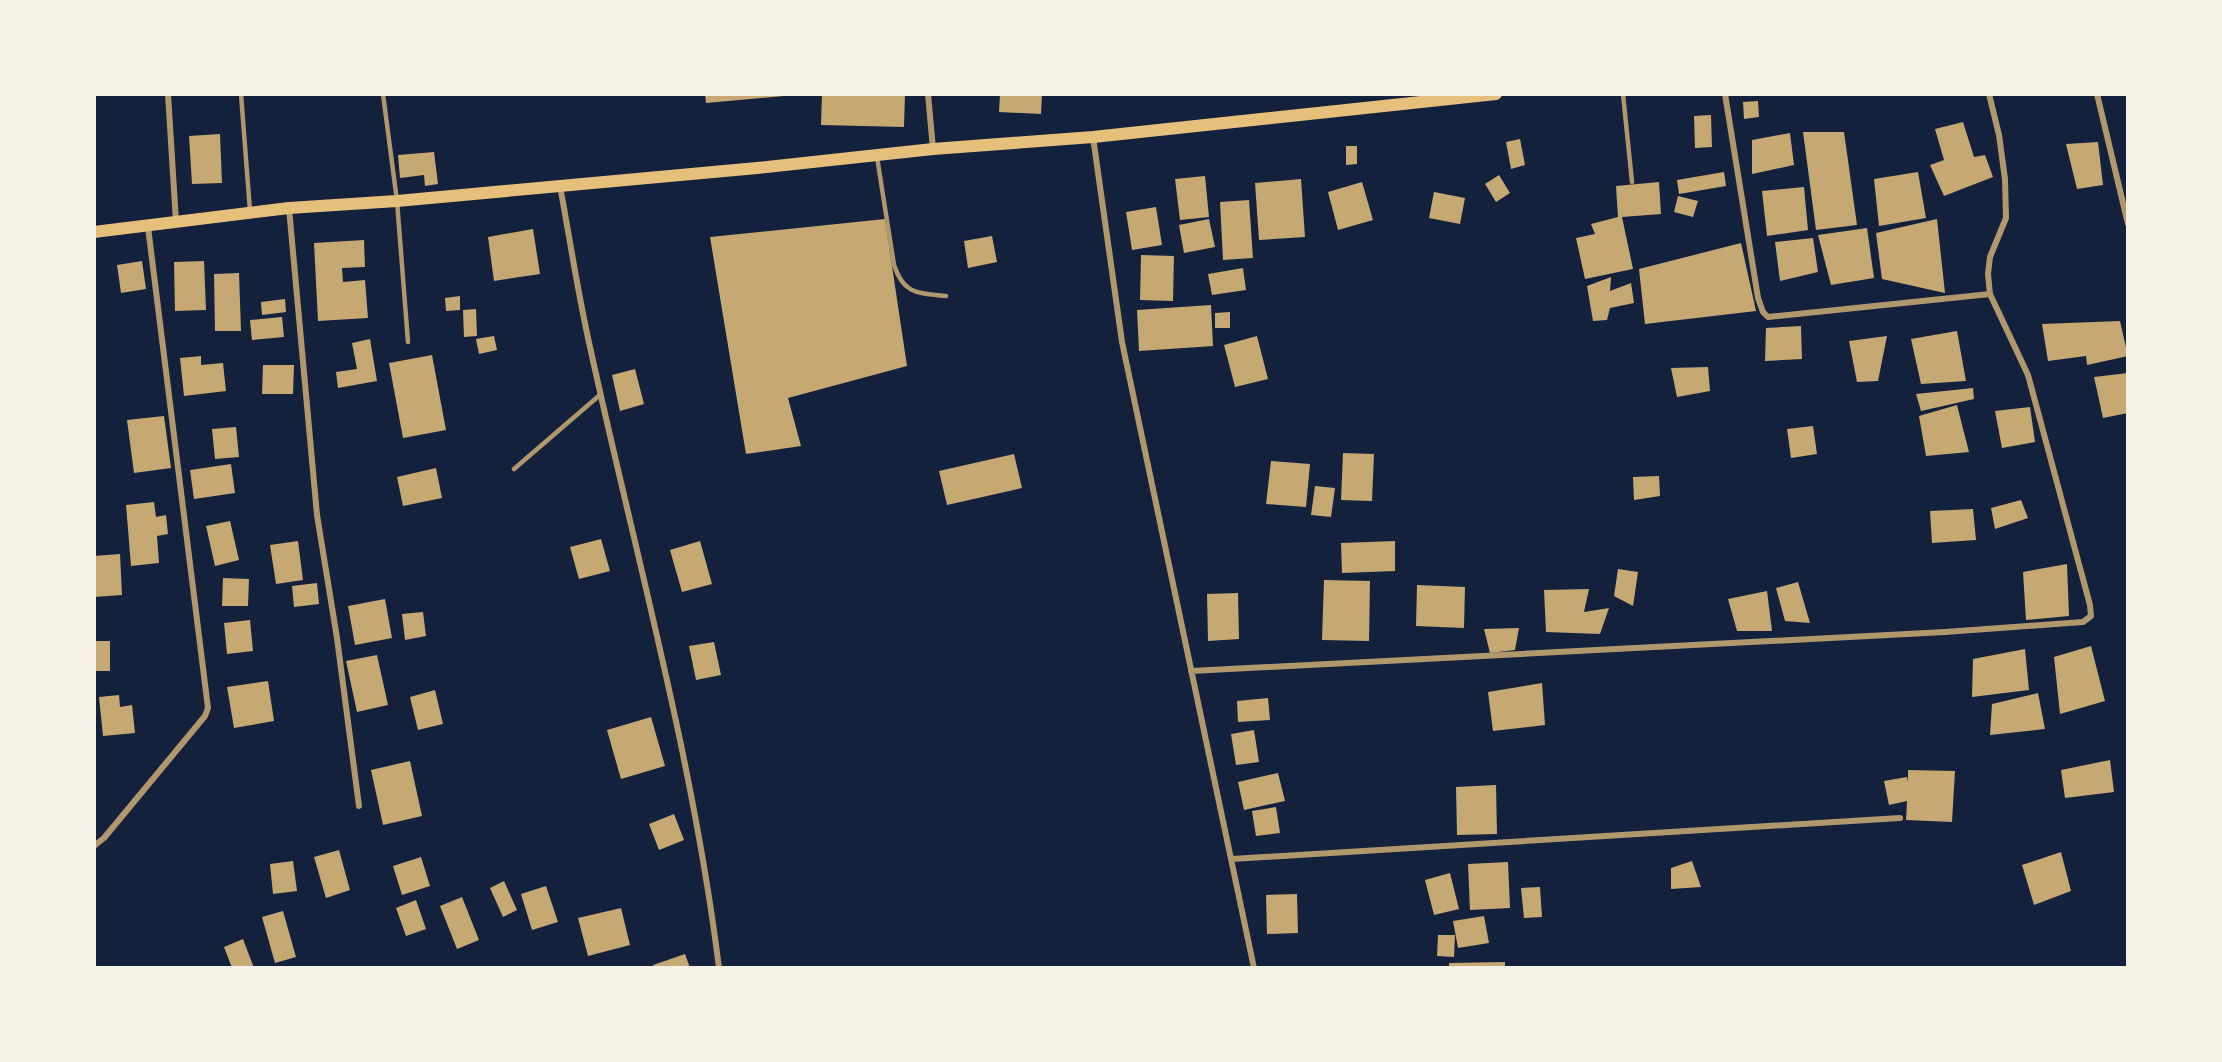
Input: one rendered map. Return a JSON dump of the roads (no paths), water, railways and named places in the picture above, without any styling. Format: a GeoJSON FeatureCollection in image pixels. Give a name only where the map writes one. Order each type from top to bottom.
{"type":"FeatureCollection","features":[{"type":"Feature","properties":{"kind":"main road"},"geometry":{"type":"LineString","coordinates":[[94,232],[289,208],[397,201],[559,184],[757,168],[877,154],[1093,137],[1496,94]]}},
{"type":"Feature","properties":{"kind":"street"},"geometry":{"type":"LineString","coordinates":[[168,94],[176,222]]}},
{"type":"Feature","properties":{"kind":"street"},"geometry":{"type":"LineString","coordinates":[[928,94],[933,149]]}},
{"type":"Feature","properties":{"kind":"street"},"geometry":{"type":"LineString","coordinates":[[1725,94],[1758,298],[1763,312],[1768,317],[1990,294]]}},
{"type":"Feature","properties":{"kind":"street"},"geometry":{"type":"LineString","coordinates":[[1191,671],[1957,632],[2084,622],[2091,616],[2090,605],[2028,375],[1990,294],[1988,274],[1990,257],[2006,218],[2004,168],[1989,94]]}},
{"type":"Feature","properties":{"kind":"street"},"geometry":{"type":"LineString","coordinates":[[2097,94],[2127,225]]}},
{"type":"Feature","properties":{"kind":"street"},"geometry":{"type":"LineString","coordinates":[[1093,137],[1122,342],[1254,968]]}},
{"type":"Feature","properties":{"kind":"street"},"geometry":{"type":"LineString","coordinates":[[559,184],[589,344],[666,676],[709,892],[719,968]]}},
{"type":"Feature","properties":{"kind":"street"},"geometry":{"type":"LineString","coordinates":[[289,208],[317,515],[337,638],[359,806]]}},
{"type":"Feature","properties":{"kind":"street"},"geometry":{"type":"LineString","coordinates":[[94,846],[104,838],[205,716],[208,708],[148,227]]}},
{"type":"Feature","properties":{"kind":"street"},"geometry":{"type":"LineString","coordinates":[[1232,860],[1900,818]]}},
{"type":"Feature","properties":{"kind":"lane"},"geometry":{"type":"LineString","coordinates":[[241,94],[250,214]]}},
{"type":"Feature","properties":{"kind":"lane"},"geometry":{"type":"LineString","coordinates":[[383,94],[397,201],[408,342]]}},
{"type":"Feature","properties":{"kind":"lane"},"geometry":{"type":"LineString","coordinates":[[1623,94],[1632,182]]}},
{"type":"Feature","properties":{"kind":"lane"},"geometry":{"type":"LineString","coordinates":[[877,154],[894,265],[899,280],[905,287],[920,293],[946,296]]}},
{"type":"Feature","properties":{"kind":"lane"},"geometry":{"type":"LineString","coordinates":[[514,469],[601,394]]}}]}
